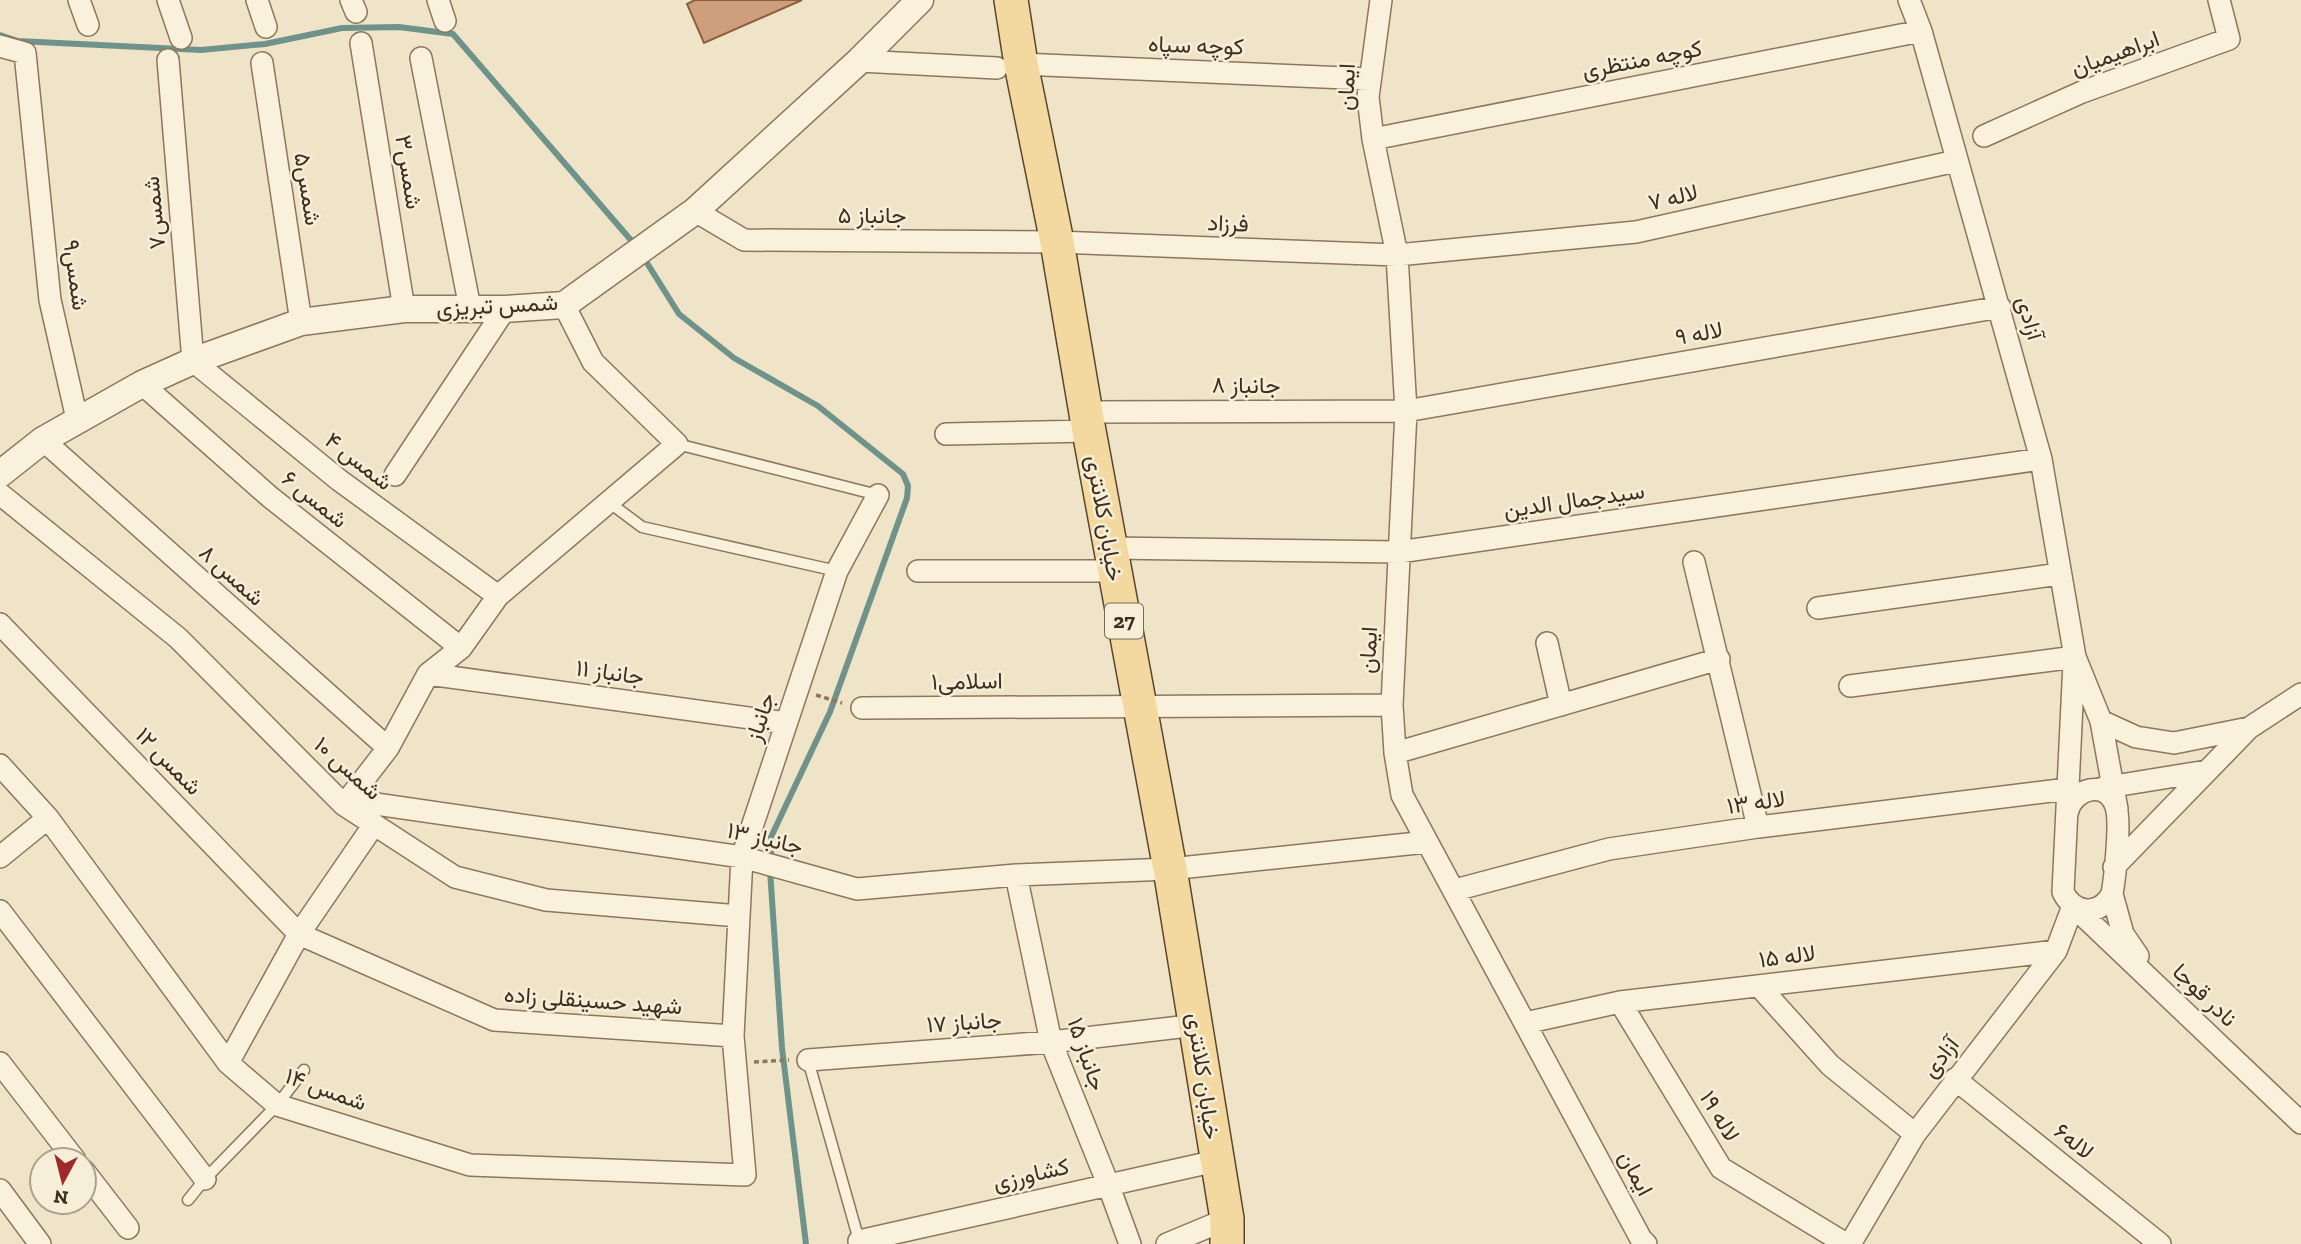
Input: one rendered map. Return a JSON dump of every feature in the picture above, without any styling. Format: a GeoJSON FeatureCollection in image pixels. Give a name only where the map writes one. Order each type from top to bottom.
{"type":"FeatureCollection","features":[{"type":"Feature","properties":{"kind":"main road","name":"خیابان کلانتری"},"geometry":{"type":"LineString","coordinates":[[1011,0],[1009,66],[1057,242],[1197,1025],[1227,1232]]}},
{"type":"Feature","properties":{"kind":"street"},"geometry":{"type":"LineString","coordinates":[[79,0],[88,25]]}},
{"type":"Feature","properties":{"kind":"street"},"geometry":{"type":"LineString","coordinates":[[168,0],[181,38]]}},
{"type":"Feature","properties":{"kind":"street"},"geometry":{"type":"LineString","coordinates":[[257,0],[266,27]]}},
{"type":"Feature","properties":{"kind":"street"},"geometry":{"type":"LineString","coordinates":[[438,0],[446,21]]}},
{"type":"Feature","properties":{"kind":"street","name":"شمس تبریزی"},"geometry":{"type":"LineString","coordinates":[[0,474],[43,440],[76,419],[142,384],[193,361],[301,322],[404,309],[505,309],[564,305],[695,211],[859,61],[920,0]]}},
{"type":"Feature","properties":{"kind":"street","name":"ایمان"},"geometry":{"type":"LineString","coordinates":[[1381,0],[1368,97],[1373,139],[1397,256],[1406,411],[1392,705],[1395,753],[1402,796],[1455,890],[1641,1242]]}},
{"type":"Feature","properties":{"kind":"street","name":"آزادی"},"geometry":{"type":"LineString","coordinates":[[1909,0],[2000,307],[2041,459],[2075,657],[2101,721],[2103,788],[2117,809],[2112,894],[2123,934],[2158,987]]}},
{"type":"Feature","properties":{"kind":"street","name":"ابراهیمیان"},"geometry":{"type":"LineString","coordinates":[[1984,136],[2082,92],[2229,39],[2218,0]]}},
{"type":"Feature","properties":{"kind":"street","name":"کوچه منتظری"},"geometry":{"type":"LineString","coordinates":[[1373,139],[1920,31]]}},
{"type":"Feature","properties":{"kind":"street","name":"شمس۳"},"geometry":{"type":"LineString","coordinates":[[361,44],[404,309]]}},
{"type":"Feature","properties":{"kind":"street","name":"شمس۹"},"geometry":{"type":"LineString","coordinates":[[0,46],[25,53],[50,300],[76,419]]}},
{"type":"Feature","properties":{"kind":"street"},"geometry":{"type":"LineString","coordinates":[[421,58],[470,308]]}},
{"type":"Feature","properties":{"kind":"street","name":"شمس۷"},"geometry":{"type":"LineString","coordinates":[[168,60],[193,361]]}},
{"type":"Feature","properties":{"kind":"street","name":"کوچه سپاه"},"geometry":{"type":"LineString","coordinates":[[859,61],[1369,79]]}},
{"type":"Feature","properties":{"kind":"street","name":"شمس۵"},"geometry":{"type":"LineString","coordinates":[[262,64],[301,322]]}},
{"type":"Feature","properties":{"kind":"street","name":"لاله ۷"},"geometry":{"type":"LineString","coordinates":[[1397,256],[1636,232],[1956,161]]}},
{"type":"Feature","properties":{"kind":"street","name":"جانباز ۵"},"geometry":{"type":"LineString","coordinates":[[695,211],[744,240],[1057,242]]}},
{"type":"Feature","properties":{"kind":"street","name":"فرزاد"},"geometry":{"type":"LineString","coordinates":[[1057,242],[1397,256]]}},
{"type":"Feature","properties":{"kind":"street"},"geometry":{"type":"LineString","coordinates":[[346,803],[388,748],[428,674],[461,648],[498,596],[677,444],[593,362],[564,305]]}},
{"type":"Feature","properties":{"kind":"street","name":"لاله ۹"},"geometry":{"type":"LineString","coordinates":[[1406,411],[2000,307]]}},
{"type":"Feature","properties":{"kind":"street"},"geometry":{"type":"LineString","coordinates":[[395,475],[505,309]]}},
{"type":"Feature","properties":{"kind":"street","name":"شمس ۴"},"geometry":{"type":"LineString","coordinates":[[193,361],[339,480],[498,596]]}},
{"type":"Feature","properties":{"kind":"street","name":"شمس ۶"},"geometry":{"type":"LineString","coordinates":[[142,384],[270,496],[461,648]]}},
{"type":"Feature","properties":{"kind":"street","name":"جانباز ۸"},"geometry":{"type":"LineString","coordinates":[[946,434],[1088,422],[1406,411]]}},
{"type":"Feature","properties":{"kind":"street","name":"شمس ۸"},"geometry":{"type":"LineString","coordinates":[[43,440],[388,748]]}},
{"type":"Feature","properties":{"kind":"street","name":"سیدجمال الدین"},"geometry":{"type":"LineString","coordinates":[[918,571],[1113,559],[1399,552],[2041,459]]}},
{"type":"Feature","properties":{"kind":"street","name":"شمس ۱۰"},"geometry":{"type":"LineString","coordinates":[[0,494],[178,638],[346,803],[373,826],[455,877],[546,900],[739,916]]}},
{"type":"Feature","properties":{"kind":"street","name":"جانباز"},"geometry":{"type":"LineString","coordinates":[[745,1175],[733,1036],[742,857],[837,571],[878,495]]}},
{"type":"Feature","properties":{"kind":"street"},"geometry":{"type":"LineString","coordinates":[[1694,562],[1758,827]]}},
{"type":"Feature","properties":{"kind":"street"},"geometry":{"type":"LineString","coordinates":[[1818,608],[2059,574]]}},
{"type":"Feature","properties":{"kind":"street","name":"شمس ۱۲"},"geometry":{"type":"LineString","coordinates":[[0,624],[299,934]]}},
{"type":"Feature","properties":{"kind":"street"},"geometry":{"type":"LineString","coordinates":[[1547,643],[1561,705]]}},
{"type":"Feature","properties":{"kind":"street"},"geometry":{"type":"LineString","coordinates":[[1850,686],[2075,657]]}},
{"type":"Feature","properties":{"kind":"street","name":"آزادی"},"geometry":{"type":"LineString","coordinates":[[1848,1244],[1914,1134],[2056,951],[2073,906],[2067,899],[2063,883],[2075,657]]}},
{"type":"Feature","properties":{"kind":"street"},"geometry":{"type":"LineString","coordinates":[[1395,753],[1719,659]]}},
{"type":"Feature","properties":{"kind":"street","name":"جانباز ۱۱"},"geometry":{"type":"LineString","coordinates":[[428,674],[786,723]]}},
{"type":"Feature","properties":{"kind":"street"},"geometry":{"type":"LineString","coordinates":[[2114,867],[2249,728],[2301,694]]}},
{"type":"Feature","properties":{"kind":"street","name":"اسلامی۱"},"geometry":{"type":"LineString","coordinates":[[862,708],[1392,705]]}},
{"type":"Feature","properties":{"kind":"street"},"geometry":{"type":"LineString","coordinates":[[2101,721],[2136,737],[2174,743],[2249,728]]}},
{"type":"Feature","properties":{"kind":"street","name":"شمس ۱۴"},"geometry":{"type":"LineString","coordinates":[[0,765],[48,818],[228,1063],[277,1105],[470,1165],[745,1175]]}},
{"type":"Feature","properties":{"kind":"street"},"geometry":{"type":"LineString","coordinates":[[2067,814],[2068,806],[2078,793],[2207,771]]}},
{"type":"Feature","properties":{"kind":"street","name":"لاله ۱۳"},"geometry":{"type":"LineString","coordinates":[[1455,890],[1609,849],[1758,827],[2068,789]]}},
{"type":"Feature","properties":{"kind":"street","name":"جانباز ۱۳"},"geometry":{"type":"LineString","coordinates":[[346,803],[742,857],[857,889],[1016,875],[1170,869],[1427,842]]}},
{"type":"Feature","properties":{"kind":"street"},"geometry":{"type":"LineString","coordinates":[[0,857],[48,818]]}},
{"type":"Feature","properties":{"kind":"street"},"geometry":{"type":"LineString","coordinates":[[228,1063],[299,934],[373,826]]}},
{"type":"Feature","properties":{"kind":"street","name":"جانباز ۱۵"},"geometry":{"type":"LineString","coordinates":[[1016,875],[1051,1042],[1130,1244]]}},
{"type":"Feature","properties":{"kind":"street"},"geometry":{"type":"LineString","coordinates":[[2073,906],[2096,909],[2112,894]]}},
{"type":"Feature","properties":{"kind":"street","name":"نادر قوجا"},"geometry":{"type":"LineString","coordinates":[[2073,906],[2301,1124]]}},
{"type":"Feature","properties":{"kind":"street"},"geometry":{"type":"LineString","coordinates":[[0,911],[205,1179]]}},
{"type":"Feature","properties":{"kind":"street","name":"شهید حسینقلی زاده"},"geometry":{"type":"LineString","coordinates":[[299,934],[494,1020],[733,1036]]}},
{"type":"Feature","properties":{"kind":"street","name":"لاله ۱۵"},"geometry":{"type":"LineString","coordinates":[[1525,1023],[1620,1002],[2056,951]]}},
{"type":"Feature","properties":{"kind":"street"},"geometry":{"type":"LineString","coordinates":[[1759,986],[1830,1065],[1914,1134]]}},
{"type":"Feature","properties":{"kind":"street","name":"لاله ۱۹"},"geometry":{"type":"LineString","coordinates":[[1620,1002],[1721,1168],[1848,1244]]}},
{"type":"Feature","properties":{"kind":"street","name":"جانباز ۱۷"},"geometry":{"type":"LineString","coordinates":[[807,1060],[1051,1042],[1197,1025]]}},
{"type":"Feature","properties":{"kind":"street"},"geometry":{"type":"LineString","coordinates":[[0,1063],[64,1146]]}},
{"type":"Feature","properties":{"kind":"street","name":"لاله۶"},"geometry":{"type":"LineString","coordinates":[[1955,1079],[2160,1244]]}},
{"type":"Feature","properties":{"kind":"street","name":"کشاورزی"},"geometry":{"type":"LineString","coordinates":[[859,1242],[1216,1161]]}},
{"type":"Feature","properties":{"kind":"street"},"geometry":{"type":"LineString","coordinates":[[98,1189],[128,1228]]}},
{"type":"Feature","properties":{"kind":"street"},"geometry":{"type":"LineString","coordinates":[[0,1190],[40,1244]]}},
{"type":"Feature","properties":{"kind":"street"},"geometry":{"type":"LineString","coordinates":[[1167,1244],[1227,1232]]}},
{"type":"Feature","properties":{"kind":"lane","name":"جانباز"},"geometry":{"type":"LineString","coordinates":[[677,444],[878,495]]}},
{"type":"Feature","properties":{"kind":"lane"},"geometry":{"type":"LineString","coordinates":[[610,503],[642,527],[837,571]]}},
{"type":"Feature","properties":{"kind":"lane"},"geometry":{"type":"LineString","coordinates":[[807,1060],[859,1242]]}},
{"type":"Feature","properties":{"kind":"lane"},"geometry":{"type":"LineString","coordinates":[[188,1200],[277,1105],[304,1070]]}},
{"type":"Feature","properties":{"kind":"path"},"geometry":{"type":"LineString","coordinates":[[797,690],[862,708]]}},
{"type":"Feature","properties":{"kind":"path"},"geometry":{"type":"LineString","coordinates":[[735,1062],[807,1060]]}},
{"type":"Feature","properties":{"kind":"building"},"geometry":{"type":"Polygon","coordinates":[[[695,0],[802,0],[704,43],[687,4],[695,0]]]}},
{"type":"Feature","properties":{"kind":"waterway"},"geometry":{"type":"LineString","coordinates":[[0,35],[18,41],[201,50],[265,44],[342,28],[399,27],[453,34],[636,246]]}},
{"type":"Feature","properties":{"kind":"waterway"},"geometry":{"type":"LineString","coordinates":[[642,255],[679,314],[734,358],[818,406],[903,474],[908,486],[907,498],[830,712],[771,837],[771,859]]}},
{"type":"Feature","properties":{"kind":"waterway"},"geometry":{"type":"LineString","coordinates":[[770,870],[782,1048],[806,1244]]}}]}
